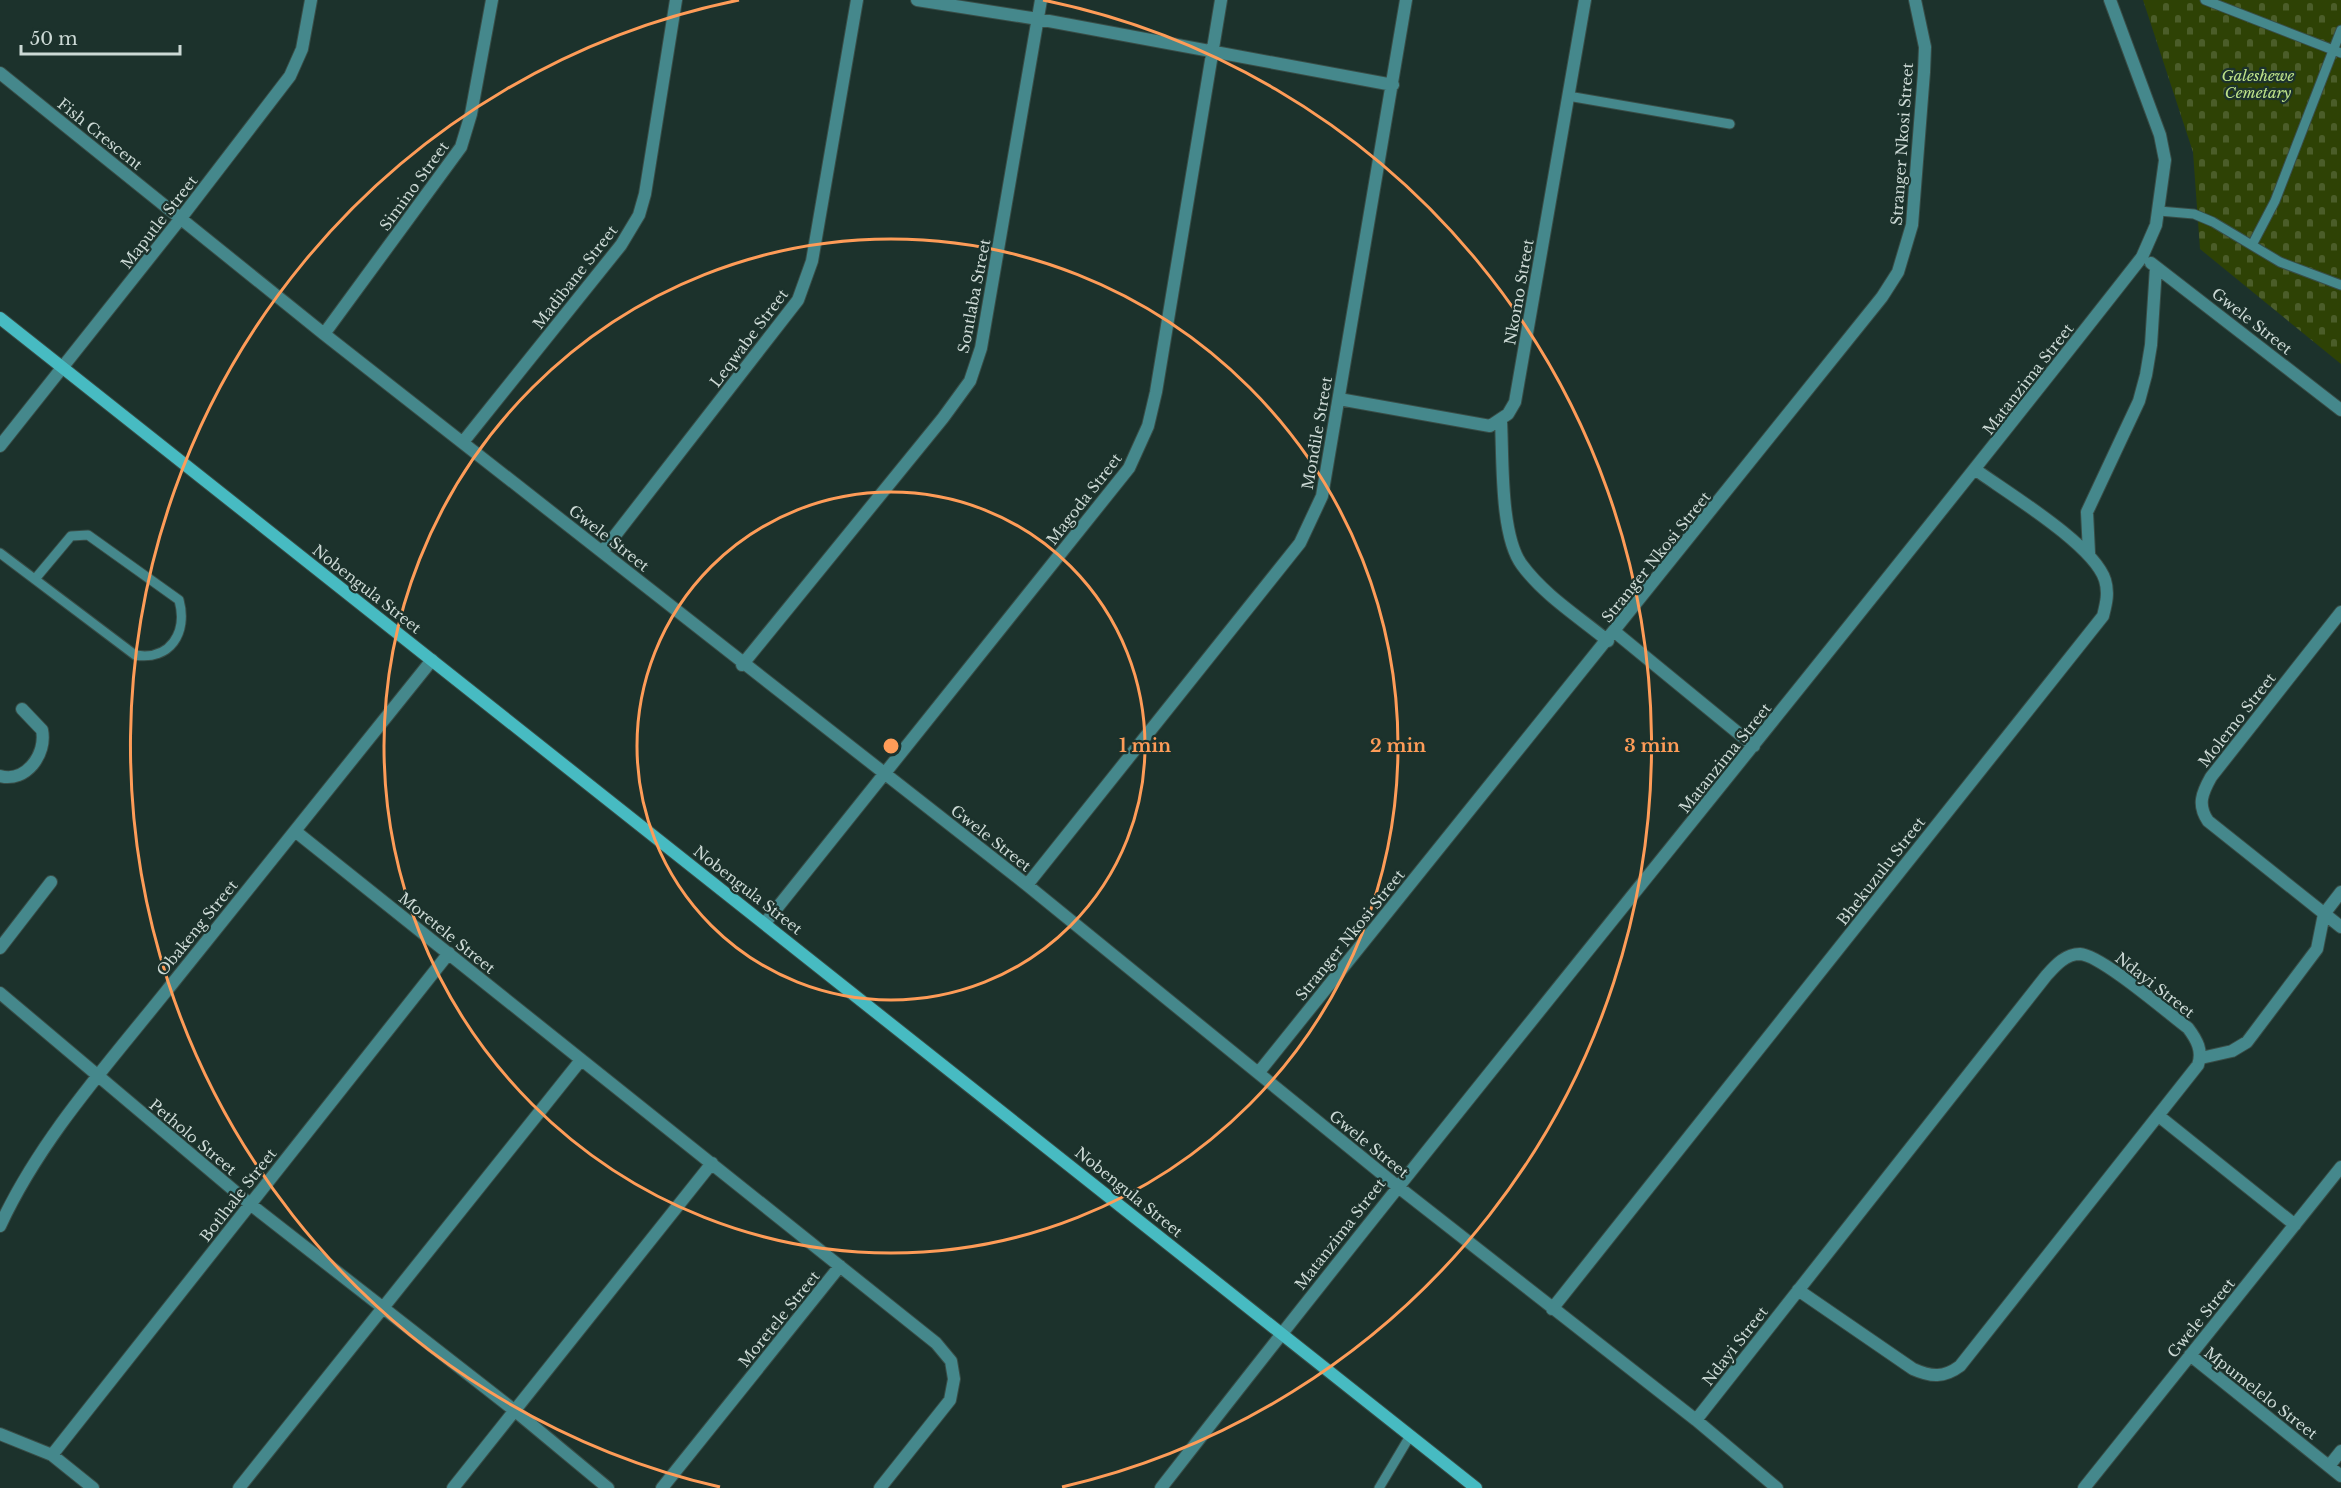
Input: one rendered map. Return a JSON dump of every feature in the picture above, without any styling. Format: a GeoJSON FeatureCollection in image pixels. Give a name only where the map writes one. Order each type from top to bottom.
{"type":"FeatureCollection","features":[{"type":"Feature","properties":{"kind":"street","name":"Maputle Street"},"geometry":{"type":"LineString","coordinates":[[0,446],[181,218],[298,63],[311,0]]}},
{"type":"Feature","properties":{"kind":"street","name":"Simino Street"},"geometry":{"type":"LineString","coordinates":[[324,334],[461,147],[471,114],[492,0]]}},
{"type":"Feature","properties":{"kind":"street","name":"Madibane Street"},"geometry":{"type":"LineString","coordinates":[[463,442],[621,245],[639,215],[648,178],[676,0]]}},
{"type":"Feature","properties":{"kind":"street","name":"Leqwabe Street"},"geometry":{"type":"LineString","coordinates":[[603,551],[798,300],[812,261],[856,0]]}},
{"type":"Feature","properties":{"kind":"street"},"geometry":{"type":"LineString","coordinates":[[917,0],[1213,51],[1393,86]]}},
{"type":"Feature","properties":{"kind":"street","name":"Sontlaba Street"},"geometry":{"type":"LineString","coordinates":[[742,665],[970,381],[981,348],[1041,0]]}},
{"type":"Feature","properties":{"kind":"street","name":"Magoda Street"},"geometry":{"type":"LineString","coordinates":[[765,923],[1129,468],[1140,449],[1156,392],[1221,0]]}},
{"type":"Feature","properties":{"kind":"street","name":"Mondile Street"},"geometry":{"type":"LineString","coordinates":[[1027,885],[1300,543],[1322,496],[1406,0]]}},
{"type":"Feature","properties":{"kind":"street","name":"Nkomo Street"},"geometry":{"type":"LineString","coordinates":[[1501,421],[1515,402],[1585,0]]}},
{"type":"Feature","properties":{"kind":"street","name":"Stranger Nkosi Street"},"geometry":{"type":"LineString","coordinates":[[1259,1072],[1612,636],[1882,297],[1898,272],[1912,225],[1924,72],[1925,47],[1915,0]]}},
{"type":"Feature","properties":{"kind":"street","name":"Matanzima Street"},"geometry":{"type":"LineString","coordinates":[[1161,1488],[1397,1186],[1976,470],[2142,257],[2159,211],[2165,160],[2160,135],[2110,0]]}},
{"type":"Feature","properties":{"kind":"street","name":"Fish Crescent"},"geometry":{"type":"LineString","coordinates":[[0,73],[181,218]]}},
{"type":"Feature","properties":{"kind":"street","name":"Gwele Street"},"geometry":{"type":"LineString","coordinates":[[181,218],[324,334],[603,551],[742,665],[1027,885],[1397,1186],[1696,1420],[1777,1488]]}},
{"type":"Feature","properties":{"kind":"street","name":"Gwele Street"},"geometry":{"type":"LineString","coordinates":[[2142,257],[2341,410]]}},
{"type":"Feature","properties":{"kind":"street"},"geometry":{"type":"LineString","coordinates":[[2089,553],[2085,523],[2087,512],[2139,401],[2146,375],[2151,345],[2156,267]]}},
{"type":"Feature","properties":{"kind":"street","name":"Nobengula Street"},"geometry":{"type":"LineString","coordinates":[[0,318],[1476,1488]]}},
{"type":"Feature","properties":{"kind":"street"},"geometry":{"type":"LineString","coordinates":[[1339,399],[1474,425],[1490,426],[1501,421],[1505,514],[1513,547],[1520,564],[1538,584],[1612,636],[1754,746]]}},
{"type":"Feature","properties":{"kind":"street","name":"Bhekuzulu Street"},"geometry":{"type":"LineString","coordinates":[[1552,1309],[2103,616],[2108,598],[2106,581],[2089,553],[1976,470]]}},
{"type":"Feature","properties":{"kind":"street","name":"Molemo Street"},"geometry":{"type":"LineString","coordinates":[[2341,612],[2211,777],[2201,802],[2201,811],[2208,821],[2341,927]]}},
{"type":"Feature","properties":{"kind":"street","name":"Obakeng Street"},"geometry":{"type":"LineString","coordinates":[[0,1226],[15,1194],[34,1164],[97,1078],[432,660]]}},
{"type":"Feature","properties":{"kind":"street"},"geometry":{"type":"LineString","coordinates":[[0,776],[15,777],[24,773],[37,759],[42,747],[42,730],[22,709]]}},
{"type":"Feature","properties":{"kind":"street","name":"Moretele Street"},"geometry":{"type":"LineString","coordinates":[[295,831],[936,1343],[951,1361],[954,1379],[950,1400],[880,1488]]}},
{"type":"Feature","properties":{"kind":"street"},"geometry":{"type":"LineString","coordinates":[[0,948],[51,882]]}},
{"type":"Feature","properties":{"kind":"street"},"geometry":{"type":"LineString","coordinates":[[1798,1290],[1913,1369],[1925,1374],[1950,1373],[1960,1366],[2160,1117],[2201,1058],[2232,1051],[2247,1042],[2317,949],[2324,914],[2341,892]]}},
{"type":"Feature","properties":{"kind":"street","name":"Botlhale Street"},"geometry":{"type":"LineString","coordinates":[[51,1455],[448,953]]}},
{"type":"Feature","properties":{"kind":"street","name":"Ndayi Street"},"geometry":{"type":"LineString","coordinates":[[1696,1420],[2046,976],[2068,956],[2091,956],[2188,1028],[2199,1048],[2201,1058]]}},
{"type":"Feature","properties":{"kind":"street","name":"Petholo Street"},"geometry":{"type":"LineString","coordinates":[[0,993],[97,1078],[250,1204],[514,1410],[608,1488]]}},
{"type":"Feature","properties":{"kind":"street"},"geometry":{"type":"LineString","coordinates":[[239,1488],[581,1060]]}},
{"type":"Feature","properties":{"kind":"street"},"geometry":{"type":"LineString","coordinates":[[2160,1117],[2295,1225]]}},
{"type":"Feature","properties":{"kind":"street"},"geometry":{"type":"LineString","coordinates":[[453,1488],[712,1163]]}},
{"type":"Feature","properties":{"kind":"street","name":"Gwele Street"},"geometry":{"type":"LineString","coordinates":[[2084,1488],[2341,1167]]}},
{"type":"Feature","properties":{"kind":"street","name":"Moretele Street"},"geometry":{"type":"LineString","coordinates":[[662,1488],[840,1266]]}},
{"type":"Feature","properties":{"kind":"street","name":"Mpumelelo Street"},"geometry":{"type":"LineString","coordinates":[[2190,1355],[2341,1476]]}},
{"type":"Feature","properties":{"kind":"street"},"geometry":{"type":"LineString","coordinates":[[0,1434],[51,1455],[93,1488]]}},
{"type":"Feature","properties":{"kind":"street"},"geometry":{"type":"LineString","coordinates":[[2329,1466],[2341,1451]]}},
{"type":"Feature","properties":{"kind":"lane"},"geometry":{"type":"LineString","coordinates":[[2205,0],[2337,51]]}},
{"type":"Feature","properties":{"kind":"lane"},"geometry":{"type":"LineString","coordinates":[[2252,245],[2275,201],[2337,51],[2341,30]]}},
{"type":"Feature","properties":{"kind":"lane"},"geometry":{"type":"LineString","coordinates":[[1569,96],[1730,124]]}},
{"type":"Feature","properties":{"kind":"lane"},"geometry":{"type":"LineString","coordinates":[[2159,211],[2194,214],[2308,275],[2341,285]]}},
{"type":"Feature","properties":{"kind":"lane"},"geometry":{"type":"LineString","coordinates":[[0,553],[135,655],[149,657],[165,651],[181,627],[183,616],[179,600],[87,535],[71,536],[35,579]]}},
{"type":"Feature","properties":{"kind":"lane"},"geometry":{"type":"LineString","coordinates":[[1379,1488],[1410,1436]]}},
{"type":"Feature","properties":{"kind":"green space","name":"Galeshewe Cemetary"},"geometry":{"type":"Polygon","coordinates":[[[2143,0],[2341,0],[2341,364],[2200,249],[2193,152],[2143,0]]]}}]}
